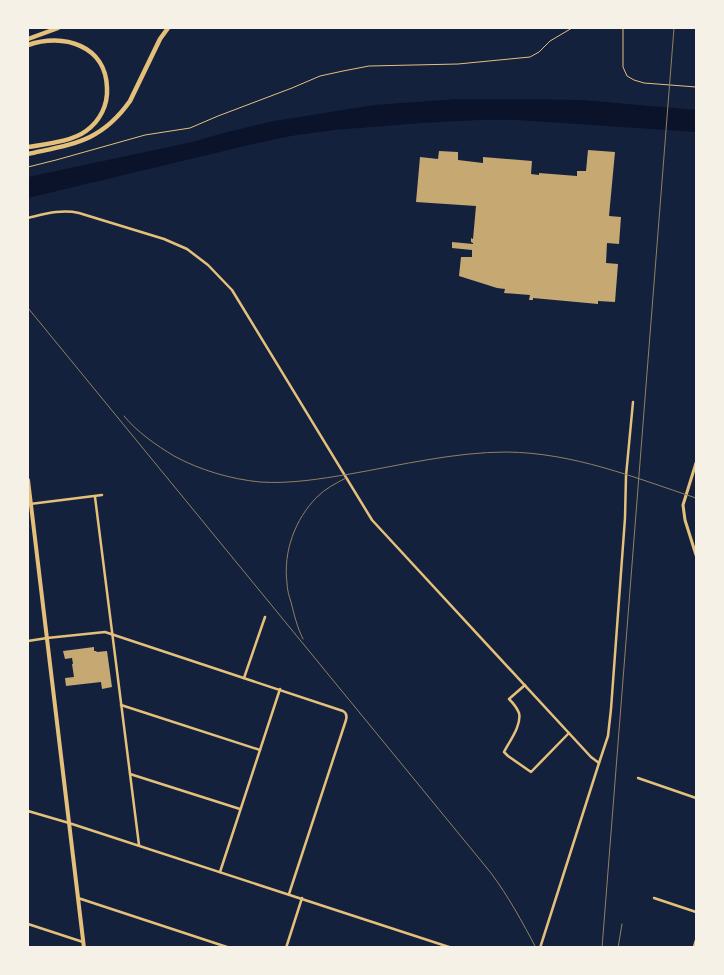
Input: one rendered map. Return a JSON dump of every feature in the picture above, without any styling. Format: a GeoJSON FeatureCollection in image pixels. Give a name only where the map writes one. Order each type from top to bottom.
{"type":"FeatureCollection","features":[{"type":"Feature","properties":{"kind":"highway"},"geometry":{"type":"LineString","coordinates":[[28,39],[58,28]]}},
{"type":"Feature","properties":{"kind":"highway"},"geometry":{"type":"LineString","coordinates":[[28,154],[69,145],[101,132],[130,101],[160,39],[168,28]]}},
{"type":"Feature","properties":{"kind":"highway"},"geometry":{"type":"LineString","coordinates":[[28,45],[35,42],[55,40],[81,46],[95,56],[104,70],[108,96],[100,117],[86,131],[68,139],[28,148]]}},
{"type":"Feature","properties":{"kind":"main road"},"geometry":{"type":"LineString","coordinates":[[696,463],[683,505],[685,520],[696,555]]}},
{"type":"Feature","properties":{"kind":"main road"},"geometry":{"type":"LineString","coordinates":[[28,480],[84,948]]}},
{"type":"Feature","properties":{"kind":"main road"},"geometry":{"type":"LineString","coordinates":[[694,948],[696,941]]}},
{"type":"Feature","properties":{"kind":"street"},"geometry":{"type":"LineString","coordinates":[[28,218],[69,211],[79,213],[164,239],[187,249],[208,265],[232,290],[372,520],[591,757],[599,762]]}},
{"type":"Feature","properties":{"kind":"street"},"geometry":{"type":"LineString","coordinates":[[540,948],[608,736],[633,402]]}},
{"type":"Feature","properties":{"kind":"street"},"geometry":{"type":"LineString","coordinates":[[30,504],[102,496]]}},
{"type":"Feature","properties":{"kind":"street"},"geometry":{"type":"LineString","coordinates":[[95,497],[139,845]]}},
{"type":"Feature","properties":{"kind":"street"},"geometry":{"type":"LineString","coordinates":[[244,678],[265,617]]}},
{"type":"Feature","properties":{"kind":"street"},"geometry":{"type":"LineString","coordinates":[[28,641],[101,631],[343,710],[347,715],[346,720],[289,894]]}},
{"type":"Feature","properties":{"kind":"street"},"geometry":{"type":"LineString","coordinates":[[525,685],[509,699],[519,714],[519,721],[504,752],[531,772],[569,733]]}},
{"type":"Feature","properties":{"kind":"street"},"geometry":{"type":"LineString","coordinates":[[220,872],[280,689]]}},
{"type":"Feature","properties":{"kind":"street"},"geometry":{"type":"LineString","coordinates":[[121,705],[260,750]]}},
{"type":"Feature","properties":{"kind":"street"},"geometry":{"type":"LineString","coordinates":[[130,774],[240,809]]}},
{"type":"Feature","properties":{"kind":"street"},"geometry":{"type":"LineString","coordinates":[[638,778],[696,798]]}},
{"type":"Feature","properties":{"kind":"street"},"geometry":{"type":"LineString","coordinates":[[28,811],[139,845],[452,948]]}},
{"type":"Feature","properties":{"kind":"street"},"geometry":{"type":"LineString","coordinates":[[78,898],[230,948]]}},
{"type":"Feature","properties":{"kind":"street"},"geometry":{"type":"LineString","coordinates":[[286,948],[302,898]]}},
{"type":"Feature","properties":{"kind":"street"},"geometry":{"type":"LineString","coordinates":[[654,898],[696,912]]}},
{"type":"Feature","properties":{"kind":"street"},"geometry":{"type":"LineString","coordinates":[[28,924],[83,942]]}},
{"type":"Feature","properties":{"kind":"path"},"geometry":{"type":"LineString","coordinates":[[28,167],[145,135],[190,128],[320,76],[343,70],[369,66],[458,64],[530,57],[539,52],[550,41],[572,28]]}},
{"type":"Feature","properties":{"kind":"path"},"geometry":{"type":"LineString","coordinates":[[623,28],[624,67],[628,76],[639,82],[696,88]]}},
{"type":"Feature","properties":{"kind":"water"},"geometry":{"type":"Polygon","coordinates":[[[458,99],[583,100],[696,110],[696,132],[516,120],[423,123],[334,130],[291,136],[249,145],[28,198],[28,177],[192,142],[274,121],[374,105],[458,99]]]}},
{"type":"Feature","properties":{"kind":"building"},"geometry":{"type":"Polygon","coordinates":[[[588,150],[615,152],[609,216],[621,217],[619,244],[607,243],[606,263],[618,264],[615,302],[598,301],[598,304],[533,298],[533,300],[529,300],[530,295],[504,293],[505,289],[459,276],[461,257],[472,257],[472,250],[452,248],[452,242],[473,244],[471,238],[473,239],[476,206],[416,202],[420,157],[438,159],[439,151],[458,152],[458,160],[483,163],[483,157],[532,161],[531,174],[577,176],[577,171],[586,171],[588,150]]]}},
{"type":"Feature","properties":{"kind":"building"},"geometry":{"type":"Polygon","coordinates":[[[94,647],[94,651],[97,652],[107,651],[112,687],[102,689],[101,682],[66,686],[65,678],[74,677],[73,664],[72,658],[65,659],[63,651],[94,647]]]}},
{"type":"Feature","properties":{"kind":"railway"},"geometry":{"type":"LineString","coordinates":[[602,948],[674,28]]}},
{"type":"Feature","properties":{"kind":"railway"},"geometry":{"type":"LineString","coordinates":[[28,308],[491,873],[515,909],[536,948]]}},
{"type":"Feature","properties":{"kind":"railway"},"geometry":{"type":"LineString","coordinates":[[124,416],[147,438],[174,456],[205,470],[249,481],[305,481],[468,454],[507,452],[532,453],[580,461],[626,474],[696,498]]}},
{"type":"Feature","properties":{"kind":"railway"},"geometry":{"type":"LineString","coordinates":[[303,639],[287,588],[286,571],[289,548],[302,515],[309,506],[324,491],[346,478]]}},
{"type":"Feature","properties":{"kind":"railway"},"geometry":{"type":"LineString","coordinates":[[618,948],[622,924]]}}]}
